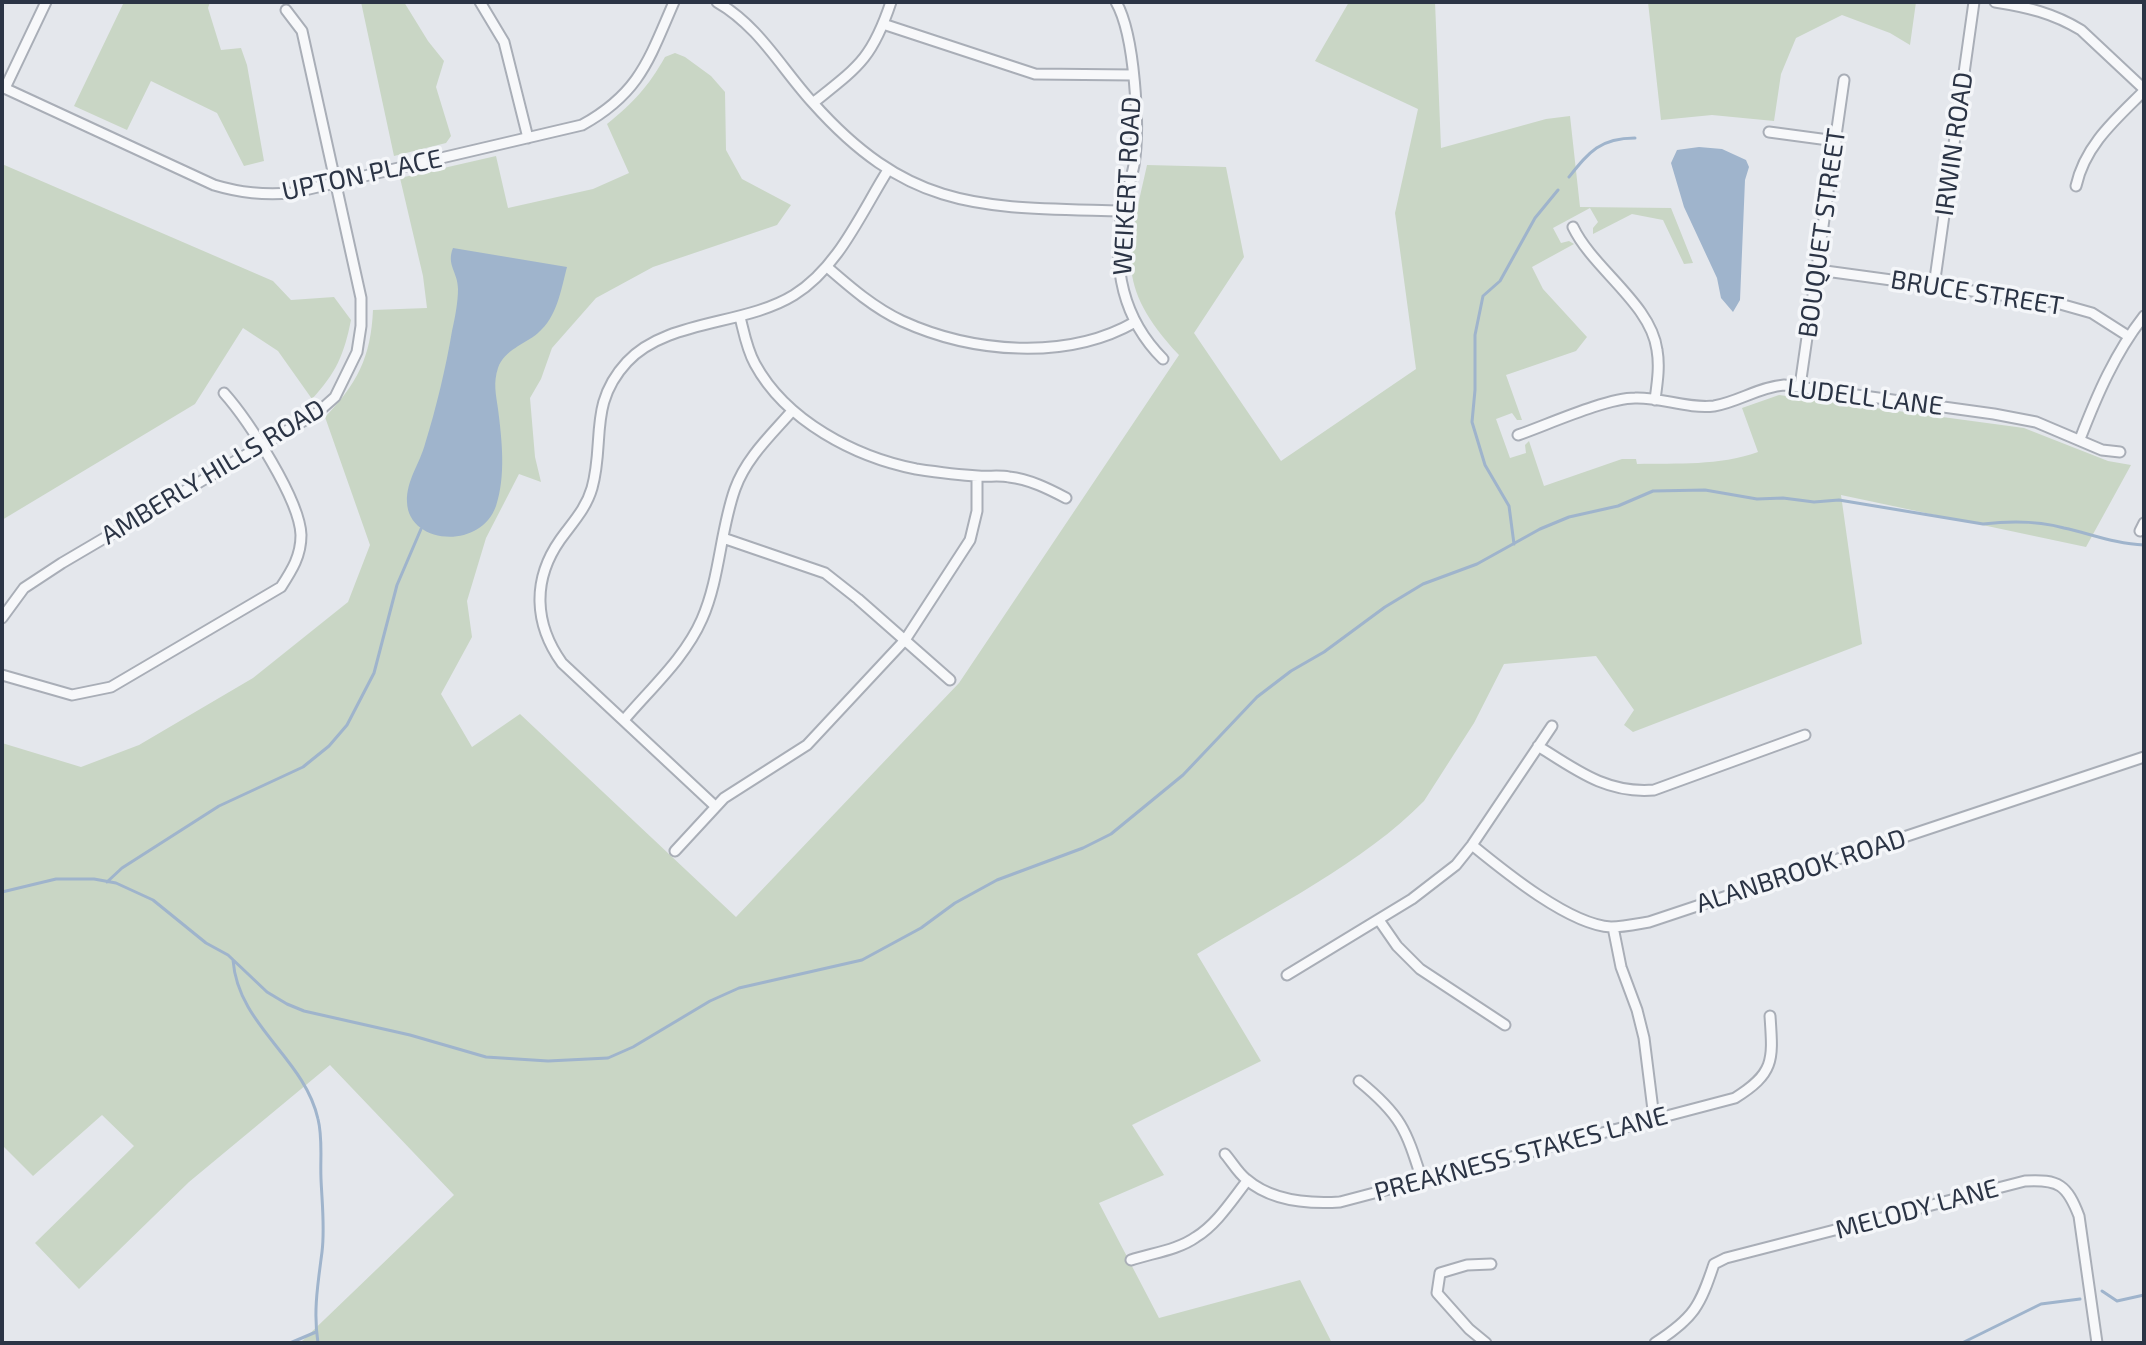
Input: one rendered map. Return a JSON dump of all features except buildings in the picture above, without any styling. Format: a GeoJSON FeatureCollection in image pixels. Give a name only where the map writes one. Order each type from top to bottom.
{"type":"FeatureCollection","features":[{"type":"Feature","properties":{"kind":"street"},"geometry":{"type":"LineString","coordinates":[[3,87],[46,2]]}},
{"type":"Feature","properties":{"kind":"street"},"geometry":{"type":"LineString","coordinates":[[480,2],[507,52],[528,138]]}},
{"type":"Feature","properties":{"kind":"street","name":"UPTON PLACE"},"geometry":{"type":"LineString","coordinates":[[3,87],[214,185],[262,195],[292,193],[582,125],[621,99],[643,73],[674,2]]}},
{"type":"Feature","properties":{"kind":"street"},"geometry":{"type":"LineString","coordinates":[[717,2],[743,20],[760,37],[813,103],[850,141],[888,170],[939,194],[968,202],[998,207],[1122,211]]}},
{"type":"Feature","properties":{"kind":"street"},"geometry":{"type":"LineString","coordinates":[[813,103],[861,63],[873,48],[891,2]]}},
{"type":"Feature","properties":{"kind":"street","name":"WEIKERT ROAD"},"geometry":{"type":"LineString","coordinates":[[1116,2],[1128,31],[1133,75],[1134,161],[1122,211],[1117,261],[1122,289],[1135,322],[1150,346],[1163,359]]}},
{"type":"Feature","properties":{"kind":"street","name":"IRWIN ROAD"},"geometry":{"type":"LineString","coordinates":[[1934,286],[1974,2]]}},
{"type":"Feature","properties":{"kind":"street"},"geometry":{"type":"LineString","coordinates":[[1995,2],[2044,11],[2071,24],[2144,90],[2091,147],[2076,186]]}},
{"type":"Feature","properties":{"kind":"street","name":"AMBERLY HILLS ROAD"},"geometry":{"type":"LineString","coordinates":[[2,618],[24,588],[62,563],[317,413],[335,397],[357,352],[361,298],[337,182],[302,31],[286,10]]}},
{"type":"Feature","properties":{"kind":"street"},"geometry":{"type":"LineString","coordinates":[[883,24],[1035,74],[1133,75]]}},
{"type":"Feature","properties":{"kind":"street","name":"BOUQUET STREET"},"geometry":{"type":"LineString","coordinates":[[1800,386],[1844,80]]}},
{"type":"Feature","properties":{"kind":"street"},"geometry":{"type":"LineString","coordinates":[[1769,132],[1836,141]]}},
{"type":"Feature","properties":{"kind":"street"},"geometry":{"type":"LineString","coordinates":[[715,806],[562,663],[551,648],[541,619],[540,584],[552,553],[586,504],[594,480],[599,417],[618,374],[628,361],[648,345],[694,328],[779,304],[796,294],[827,267],[888,170]]}},
{"type":"Feature","properties":{"kind":"street"},"geometry":{"type":"LineString","coordinates":[[1573,227],[1592,257],[1647,322],[1657,350],[1655,400]]}},
{"type":"Feature","properties":{"kind":"street"},"geometry":{"type":"LineString","coordinates":[[827,267],[880,308],[901,320],[953,339],[1011,347],[1048,346],[1113,335],[1135,322]]}},
{"type":"Feature","properties":{"kind":"street","name":"BRUCE STREET"},"geometry":{"type":"LineString","coordinates":[[1818,270],[2053,302],[2092,313],[2128,336]]}},
{"type":"Feature","properties":{"kind":"street"},"geometry":{"type":"LineString","coordinates":[[2080,439],[2102,385],[2128,336],[2144,316]]}},
{"type":"Feature","properties":{"kind":"street"},"geometry":{"type":"LineString","coordinates":[[740,317],[754,363],[769,385],[792,411],[848,446],[882,460],[918,469],[1009,477],[1045,487],[1066,498]]}},
{"type":"Feature","properties":{"kind":"street","name":"LUDELL LANE"},"geometry":{"type":"LineString","coordinates":[[1518,435],[1615,401],[1634,398],[1700,407],[1718,405],[1769,386],[1800,386],[2036,422],[2102,450],[2120,452]]}},
{"type":"Feature","properties":{"kind":"street"},"geometry":{"type":"LineString","coordinates":[[2,675],[72,695],[111,687],[281,587],[296,563],[301,532],[297,512],[240,411],[224,393]]}},
{"type":"Feature","properties":{"kind":"street"},"geometry":{"type":"LineString","coordinates":[[624,720],[692,639],[704,616],[742,475],[757,451],[792,411]]}},
{"type":"Feature","properties":{"kind":"street"},"geometry":{"type":"LineString","coordinates":[[675,851],[715,806],[740,786],[807,745],[905,640],[970,540],[977,511],[977,476]]}},
{"type":"Feature","properties":{"kind":"street"},"geometry":{"type":"LineString","coordinates":[[723,538],[825,573],[950,680]]}},
{"type":"Feature","properties":{"kind":"street"},"geometry":{"type":"LineString","coordinates":[[1287,975],[1412,899],[1456,865],[1552,726]]}},
{"type":"Feature","properties":{"kind":"street"},"geometry":{"type":"LineString","coordinates":[[1538,746],[1602,783],[1618,790],[1635,792],[1654,790],[1805,735]]}},
{"type":"Feature","properties":{"kind":"street","name":"ALANBROOK ROAD"},"geometry":{"type":"LineString","coordinates":[[1472,845],[1542,897],[1580,918],[1613,927],[1649,922],[2144,757]]}},
{"type":"Feature","properties":{"kind":"street"},"geometry":{"type":"LineString","coordinates":[[1379,920],[1397,946],[1420,969],[1505,1025]]}},
{"type":"Feature","properties":{"kind":"street"},"geometry":{"type":"LineString","coordinates":[[1613,927],[1621,967],[1644,1038],[1654,1118]]}},
{"type":"Feature","properties":{"kind":"street","name":"PREAKNESS STAKES LANE"},"geometry":{"type":"LineString","coordinates":[[1225,1154],[1247,1181],[1288,1199],[1313,1204],[1340,1202],[1735,1098],[1757,1085],[1766,1073],[1771,1059],[1770,1016]]}},
{"type":"Feature","properties":{"kind":"street"},"geometry":{"type":"LineString","coordinates":[[1359,1081],[1389,1108],[1406,1129],[1422,1180]]}},
{"type":"Feature","properties":{"kind":"street","name":"MELODY LANE"},"geometry":{"type":"LineString","coordinates":[[1655,1343],[1679,1328],[1702,1300],[1714,1264],[1726,1258],[2012,1184],[2044,1180],[2065,1188],[2079,1216],[2097,1343]]}},
{"type":"Feature","properties":{"kind":"street"},"geometry":{"type":"LineString","coordinates":[[1131,1260],[1197,1237],[1247,1181]]}},
{"type":"Feature","properties":{"kind":"street"},"geometry":{"type":"LineString","coordinates":[[1486,1343],[1437,1293],[1440,1273],[1467,1265],[1491,1264]]}},
{"type":"Feature","properties":{"kind":"green space"},"geometry":{"type":"Polygon","coordinates":[[[124,2],[210,2],[208,8],[221,50],[241,48],[247,65],[264,161],[244,166],[217,113],[151,81],[127,130],[74,106],[124,2]]]}},
{"type":"Feature","properties":{"kind":"green space"},"geometry":{"type":"Polygon","coordinates":[[[361,2],[404,2],[444,61],[436,87],[451,136],[446,143],[394,156],[361,2]]]}},
{"type":"Feature","properties":{"kind":"green space"},"geometry":{"type":"Polygon","coordinates":[[[1349,2],[1435,2],[1441,148],[1546,119],[1570,116],[1580,207],[1671,208],[1693,263],[1684,264],[1663,220],[1632,214],[1593,234],[1598,222],[1590,208],[1553,228],[1561,243],[1569,241],[1574,244],[1532,267],[1543,289],[1587,337],[1576,351],[1506,375],[1522,420],[1517,420],[1512,413],[1496,419],[1510,458],[1526,453],[1525,445],[1529,441],[1544,486],[1622,459],[1636,459],[1637,464],[1698,463],[1728,460],[1758,452],[1742,408],[1779,395],[2024,428],[2108,461],[2131,465],[2086,547],[1841,495],[1862,644],[1633,732],[1624,725],[1634,710],[1596,656],[1504,664],[1474,723],[1424,801],[1401,823],[1346,864],[1197,954],[1261,1061],[1132,1125],[1164,1175],[1099,1203],[1159,1318],[1300,1280],[1332,1343],[300,1343],[454,1195],[330,1065],[189,1182],[79,1289],[35,1243],[134,1146],[102,1115],[33,1176],[2,1145],[2,743],[81,767],[139,745],[253,678],[348,602],[370,545],[325,417],[346,393],[360,369],[369,342],[373,310],[427,308],[423,276],[400,178],[496,156],[508,208],[593,189],[629,173],[607,124],[640,94],[665,57],[675,53],[711,76],[725,92],[726,150],[742,179],[791,205],[777,225],[653,267],[596,298],[552,348],[541,379],[530,398],[535,457],[541,482],[519,474],[486,538],[467,601],[472,637],[441,694],[472,747],[520,714],[736,917],[959,683],[1179,355],[1143,308],[1131,266],[1131,245],[1147,165],[1226,167],[1244,257],[1194,333],[1281,461],[1416,369],[1395,213],[1418,109],[1315,61],[1349,2]]]}},
{"type":"Feature","properties":{"kind":"green space"},"geometry":{"type":"Polygon","coordinates":[[[1648,2],[1916,2],[1910,45],[1890,33],[1842,15],[1796,38],[1781,74],[1774,121],[1712,115],[1661,120],[1648,2]]]}},
{"type":"Feature","properties":{"kind":"green space"},"geometry":{"type":"Polygon","coordinates":[[[2,164],[273,281],[291,300],[334,297],[351,320],[342,354],[333,372],[312,399],[278,351],[243,328],[195,404],[2,520],[2,164]]]}},
{"type":"Feature","properties":{"kind":"water"},"geometry":{"type":"Polygon","coordinates":[[[1699,147],[1722,149],[1746,160],[1749,167],[1745,180],[1740,300],[1733,312],[1721,298],[1717,278],[1684,207],[1671,163],[1677,150],[1699,147]]]}},
{"type":"Feature","properties":{"kind":"water"},"geometry":{"type":"Polygon","coordinates":[[[453,248],[567,267],[550,319],[538,333],[505,356],[498,368],[495,388],[502,470],[496,506],[488,520],[475,530],[461,536],[446,537],[419,527],[410,516],[407,502],[437,402],[455,315],[458,289],[451,259],[453,248]]]}},
{"type":"Feature","properties":{"kind":"waterway"},"geometry":{"type":"LineString","coordinates":[[1569,177],[1596,148],[1613,141],[1635,138]]}},
{"type":"Feature","properties":{"kind":"waterway"},"geometry":{"type":"LineString","coordinates":[[1514,544],[1509,506],[1485,465],[1472,422],[1475,335],[1483,296],[1500,281],[1535,218],[1558,190]]}},
{"type":"Feature","properties":{"kind":"waterway"},"geometry":{"type":"LineString","coordinates":[[2,892],[56,879],[94,879],[116,883],[153,900],[206,943],[228,955],[267,992],[304,1011],[410,1035],[486,1057],[548,1061],[608,1058],[739,988],[862,960],[921,928],[955,903],[997,880],[1083,848],[1111,834],[1183,775],[1257,697],[1291,671],[1423,584],[1477,564],[1540,529],[1569,517],[1618,506],[1653,491],[1705,490],[1757,499],[1839,500],[1983,524],[2044,524],[2144,545]]}},
{"type":"Feature","properties":{"kind":"waterway"},"geometry":{"type":"LineString","coordinates":[[107,882],[122,868],[219,806],[303,767],[329,746],[347,725],[374,673],[397,585],[421,529]]}},
{"type":"Feature","properties":{"kind":"waterway"},"geometry":{"type":"LineString","coordinates":[[233,960],[246,1004],[300,1077],[318,1119],[323,1225],[316,1309],[318,1343]]}},
{"type":"Feature","properties":{"kind":"waterway"},"geometry":{"type":"LineString","coordinates":[[2102,1291],[2117,1301],[2144,1295]]}},
{"type":"Feature","properties":{"kind":"waterway"},"geometry":{"type":"LineString","coordinates":[[1962,1343],[2041,1304],[2080,1299]]}},
{"type":"Feature","properties":{"kind":"waterway"},"geometry":{"type":"LineString","coordinates":[[290,1343],[316,1332]]}}]}
